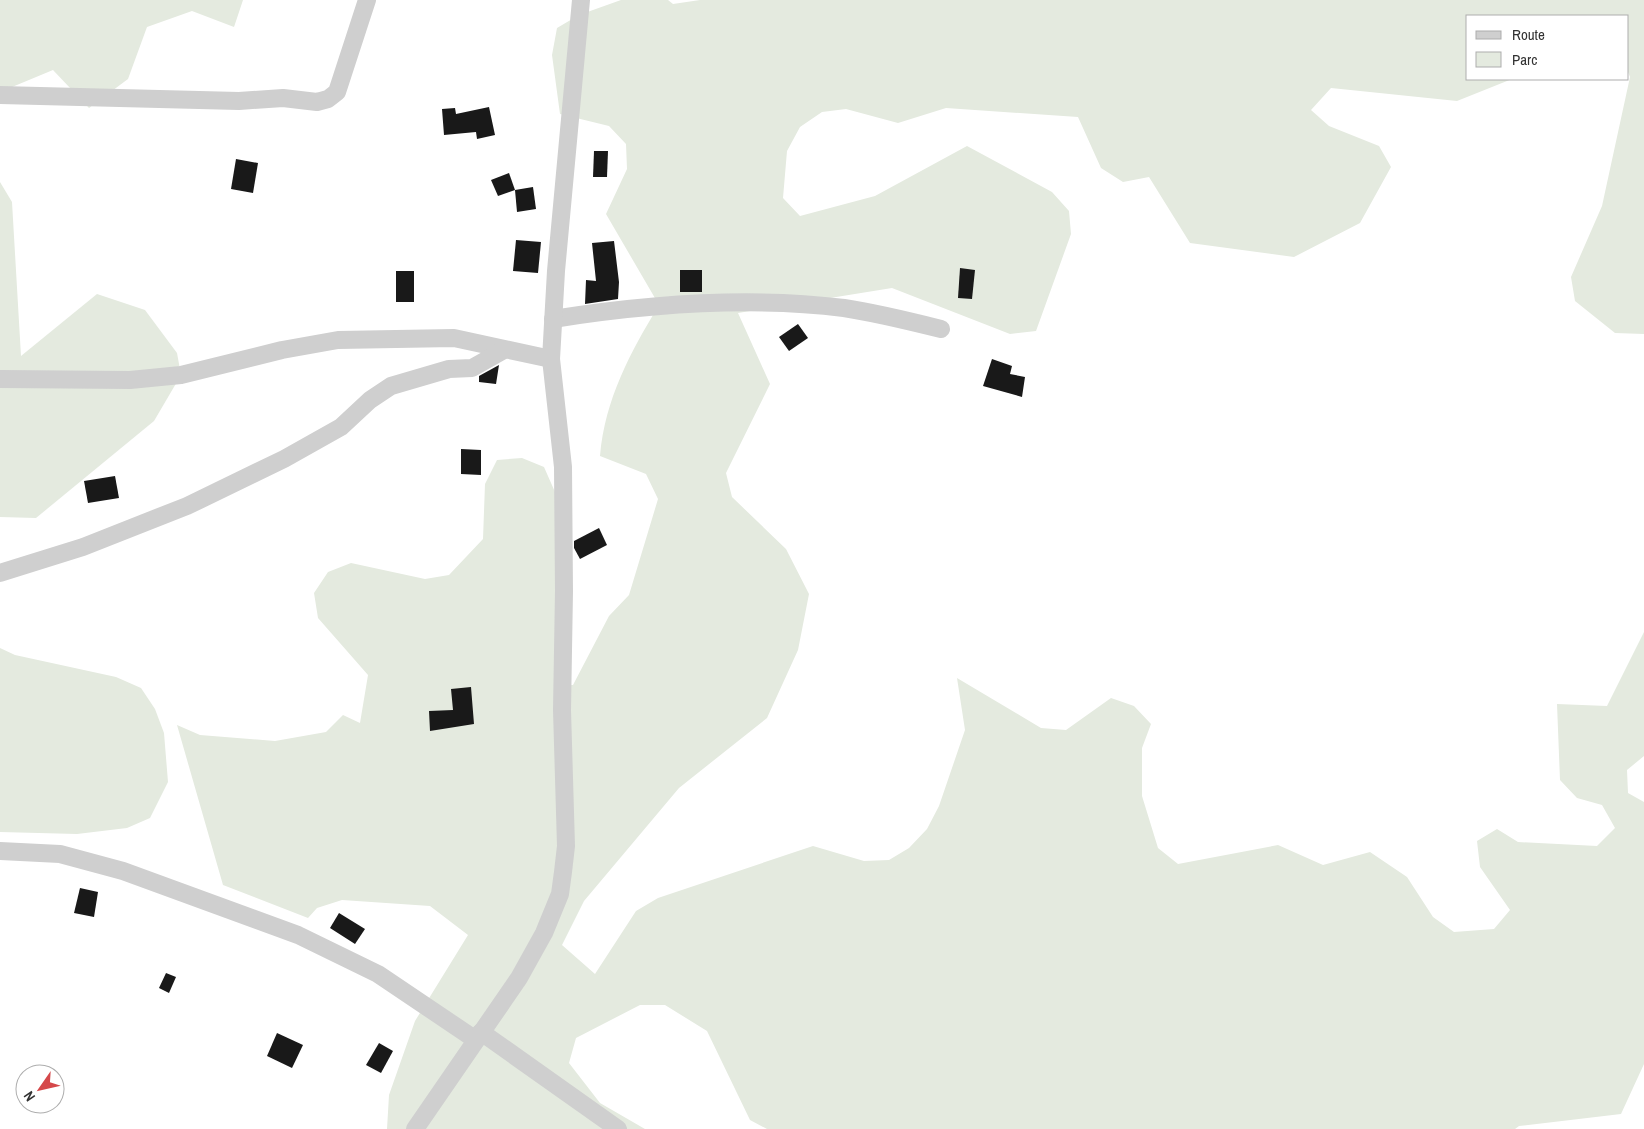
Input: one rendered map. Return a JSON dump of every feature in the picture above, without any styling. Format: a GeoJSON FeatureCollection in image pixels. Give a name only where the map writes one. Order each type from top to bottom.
{"type":"FeatureCollection","features":[{"type":"Feature","properties":{"kind":"street"},"geometry":{"type":"LineString","coordinates":[[0,95],[239,101],[283,98],[317,102],[328,99],[337,92],[367,0]]}},
{"type":"Feature","properties":{"kind":"street"},"geometry":{"type":"LineString","coordinates":[[415,1129],[519,978],[544,933],[560,894],[566,846],[562,710],[564,591],[562,467],[551,358],[581,0]]}},
{"type":"Feature","properties":{"kind":"street"},"geometry":{"type":"LineString","coordinates":[[553,319],[618,309],[778,303],[845,308],[941,328]]}},
{"type":"Feature","properties":{"kind":"street"},"geometry":{"type":"LineString","coordinates":[[0,379],[130,380],[181,375],[282,350],[338,340],[454,338],[504,350],[551,358]]}},
{"type":"Feature","properties":{"kind":"street"},"geometry":{"type":"LineString","coordinates":[[0,573],[83,547],[187,506],[284,459],[341,427],[374,396],[391,386],[449,369],[472,368],[504,350]]}},
{"type":"Feature","properties":{"kind":"street"},"geometry":{"type":"LineString","coordinates":[[0,851],[60,854],[123,871],[298,935],[378,974],[479,1036],[618,1129]]}},
{"type":"Feature","properties":{"kind":"green space"},"geometry":{"type":"Polygon","coordinates":[[[0,0],[243,0],[234,27],[192,11],[147,27],[128,79],[89,108],[53,70],[0,92],[0,0]]]}},
{"type":"Feature","properties":{"kind":"green space"},"geometry":{"type":"Polygon","coordinates":[[[621,0],[668,0],[673,4],[700,0],[1644,0],[1644,334],[1615,333],[1575,301],[1571,277],[1602,206],[1630,77],[1629,15],[1466,15],[1466,80],[1510,80],[1457,101],[1331,88],[1311,110],[1329,126],[1379,146],[1391,167],[1360,223],[1294,257],[1190,243],[1149,177],[1123,182],[1101,168],[1078,117],[946,108],[898,123],[846,109],[822,112],[800,127],[787,151],[783,198],[800,216],[875,196],[967,146],[1052,192],[1069,211],[1071,234],[1036,331],[1010,334],[892,288],[738,313],[770,384],[726,473],[732,497],[786,549],[809,594],[798,650],[767,718],[679,788],[584,901],[562,945],[595,974],[636,911],[658,898],[813,846],[864,861],[889,860],[909,848],[927,829],[939,806],[965,730],[957,678],[1041,728],[1066,730],[1111,698],[1134,706],[1151,724],[1142,748],[1142,796],[1158,848],[1178,864],[1278,845],[1323,865],[1370,852],[1407,877],[1433,917],[1454,932],[1494,929],[1510,910],[1480,867],[1477,841],[1497,829],[1518,842],[1597,846],[1615,828],[1602,805],[1577,798],[1560,780],[1557,704],[1607,706],[1644,632],[1644,756],[1627,770],[1628,793],[1644,802],[1644,1064],[1621,1114],[1519,1126],[1515,1129],[767,1129],[750,1120],[707,1031],[665,1005],[640,1005],[576,1038],[569,1063],[600,1103],[645,1129],[387,1129],[389,1095],[415,1021],[468,935],[430,906],[342,900],[317,908],[308,918],[223,885],[177,725],[200,735],[275,741],[326,732],[343,715],[360,723],[368,675],[318,618],[314,593],[328,572],[351,563],[425,579],[449,575],[483,539],[485,484],[497,460],[522,458],[544,467],[555,492],[564,591],[554,686],[573,685],[609,616],[629,595],[658,499],[646,474],[600,456],[607,415],[620,377],[659,305],[606,214],[627,169],[626,144],[609,126],[560,114],[552,55],[557,28],[579,15],[621,0]]]}},
{"type":"Feature","properties":{"kind":"green space"},"geometry":{"type":"Polygon","coordinates":[[[0,182],[12,202],[21,356],[97,294],[145,310],[177,353],[181,375],[154,421],[36,518],[0,517],[0,182]]]}},
{"type":"Feature","properties":{"kind":"green space"},"geometry":{"type":"Polygon","coordinates":[[[0,648],[15,655],[116,677],[141,688],[155,709],[164,733],[168,782],[150,818],[127,828],[77,834],[0,832],[0,648]]]}},
{"type":"Feature","properties":{"kind":"building"},"geometry":{"type":"Polygon","coordinates":[[[489,107],[495,135],[477,139],[476,132],[444,135],[442,109],[455,108],[456,114],[489,107]]]}},
{"type":"Feature","properties":{"kind":"building"},"geometry":{"type":"Polygon","coordinates":[[[594,151],[608,151],[607,177],[593,177],[594,151]]]}},
{"type":"Feature","properties":{"kind":"building"},"geometry":{"type":"Polygon","coordinates":[[[236,159],[258,163],[253,193],[231,189],[236,159]]]}},
{"type":"Feature","properties":{"kind":"building"},"geometry":{"type":"Polygon","coordinates":[[[509,173],[515,190],[498,196],[491,180],[509,173]]]}},
{"type":"Feature","properties":{"kind":"building"},"geometry":{"type":"Polygon","coordinates":[[[533,187],[536,209],[517,212],[515,190],[533,187]]]}},
{"type":"Feature","properties":{"kind":"building"},"geometry":{"type":"Polygon","coordinates":[[[516,240],[541,242],[538,273],[513,271],[516,240]]]}},
{"type":"Feature","properties":{"kind":"building"},"geometry":{"type":"Polygon","coordinates":[[[614,241],[619,282],[618,299],[585,304],[586,280],[596,281],[592,243],[614,241]]]}},
{"type":"Feature","properties":{"kind":"building"},"geometry":{"type":"Polygon","coordinates":[[[960,268],[975,270],[972,299],[958,298],[960,268]]]}},
{"type":"Feature","properties":{"kind":"building"},"geometry":{"type":"Polygon","coordinates":[[[680,270],[702,270],[702,292],[680,292],[680,270]]]}},
{"type":"Feature","properties":{"kind":"building"},"geometry":{"type":"Polygon","coordinates":[[[396,271],[414,271],[414,302],[396,302],[396,271]]]}},
{"type":"Feature","properties":{"kind":"building"},"geometry":{"type":"Polygon","coordinates":[[[798,324],[808,338],[789,351],[779,337],[798,324]]]}},
{"type":"Feature","properties":{"kind":"building"},"geometry":{"type":"Polygon","coordinates":[[[992,359],[1012,366],[1010,374],[1025,377],[1022,397],[983,386],[992,359]]]}},
{"type":"Feature","properties":{"kind":"building"},"geometry":{"type":"Polygon","coordinates":[[[499,365],[496,384],[479,382],[479,376],[499,365]]]}},
{"type":"Feature","properties":{"kind":"building"},"geometry":{"type":"Polygon","coordinates":[[[461,449],[481,450],[481,475],[461,474],[461,449]]]}},
{"type":"Feature","properties":{"kind":"building"},"geometry":{"type":"Polygon","coordinates":[[[115,476],[119,498],[88,503],[84,481],[115,476]]]}},
{"type":"Feature","properties":{"kind":"building"},"geometry":{"type":"Polygon","coordinates":[[[599,528],[607,545],[580,559],[574,548],[574,541],[599,528]]]}},
{"type":"Feature","properties":{"kind":"building"},"geometry":{"type":"Polygon","coordinates":[[[471,687],[474,724],[430,731],[429,711],[453,710],[451,689],[471,687]]]}},
{"type":"Feature","properties":{"kind":"building"},"geometry":{"type":"Polygon","coordinates":[[[80,888],[98,892],[94,917],[74,913],[80,888]]]}},
{"type":"Feature","properties":{"kind":"building"},"geometry":{"type":"Polygon","coordinates":[[[339,913],[365,929],[355,944],[330,928],[339,913]]]}},
{"type":"Feature","properties":{"kind":"building"},"geometry":{"type":"Polygon","coordinates":[[[166,973],[176,977],[169,993],[159,988],[166,973]]]}},
{"type":"Feature","properties":{"kind":"building"},"geometry":{"type":"Polygon","coordinates":[[[277,1033],[303,1045],[292,1068],[267,1056],[277,1033]]]}},
{"type":"Feature","properties":{"kind":"building"},"geometry":{"type":"Polygon","coordinates":[[[379,1043],[393,1051],[381,1073],[366,1065],[379,1043]]]}}]}
